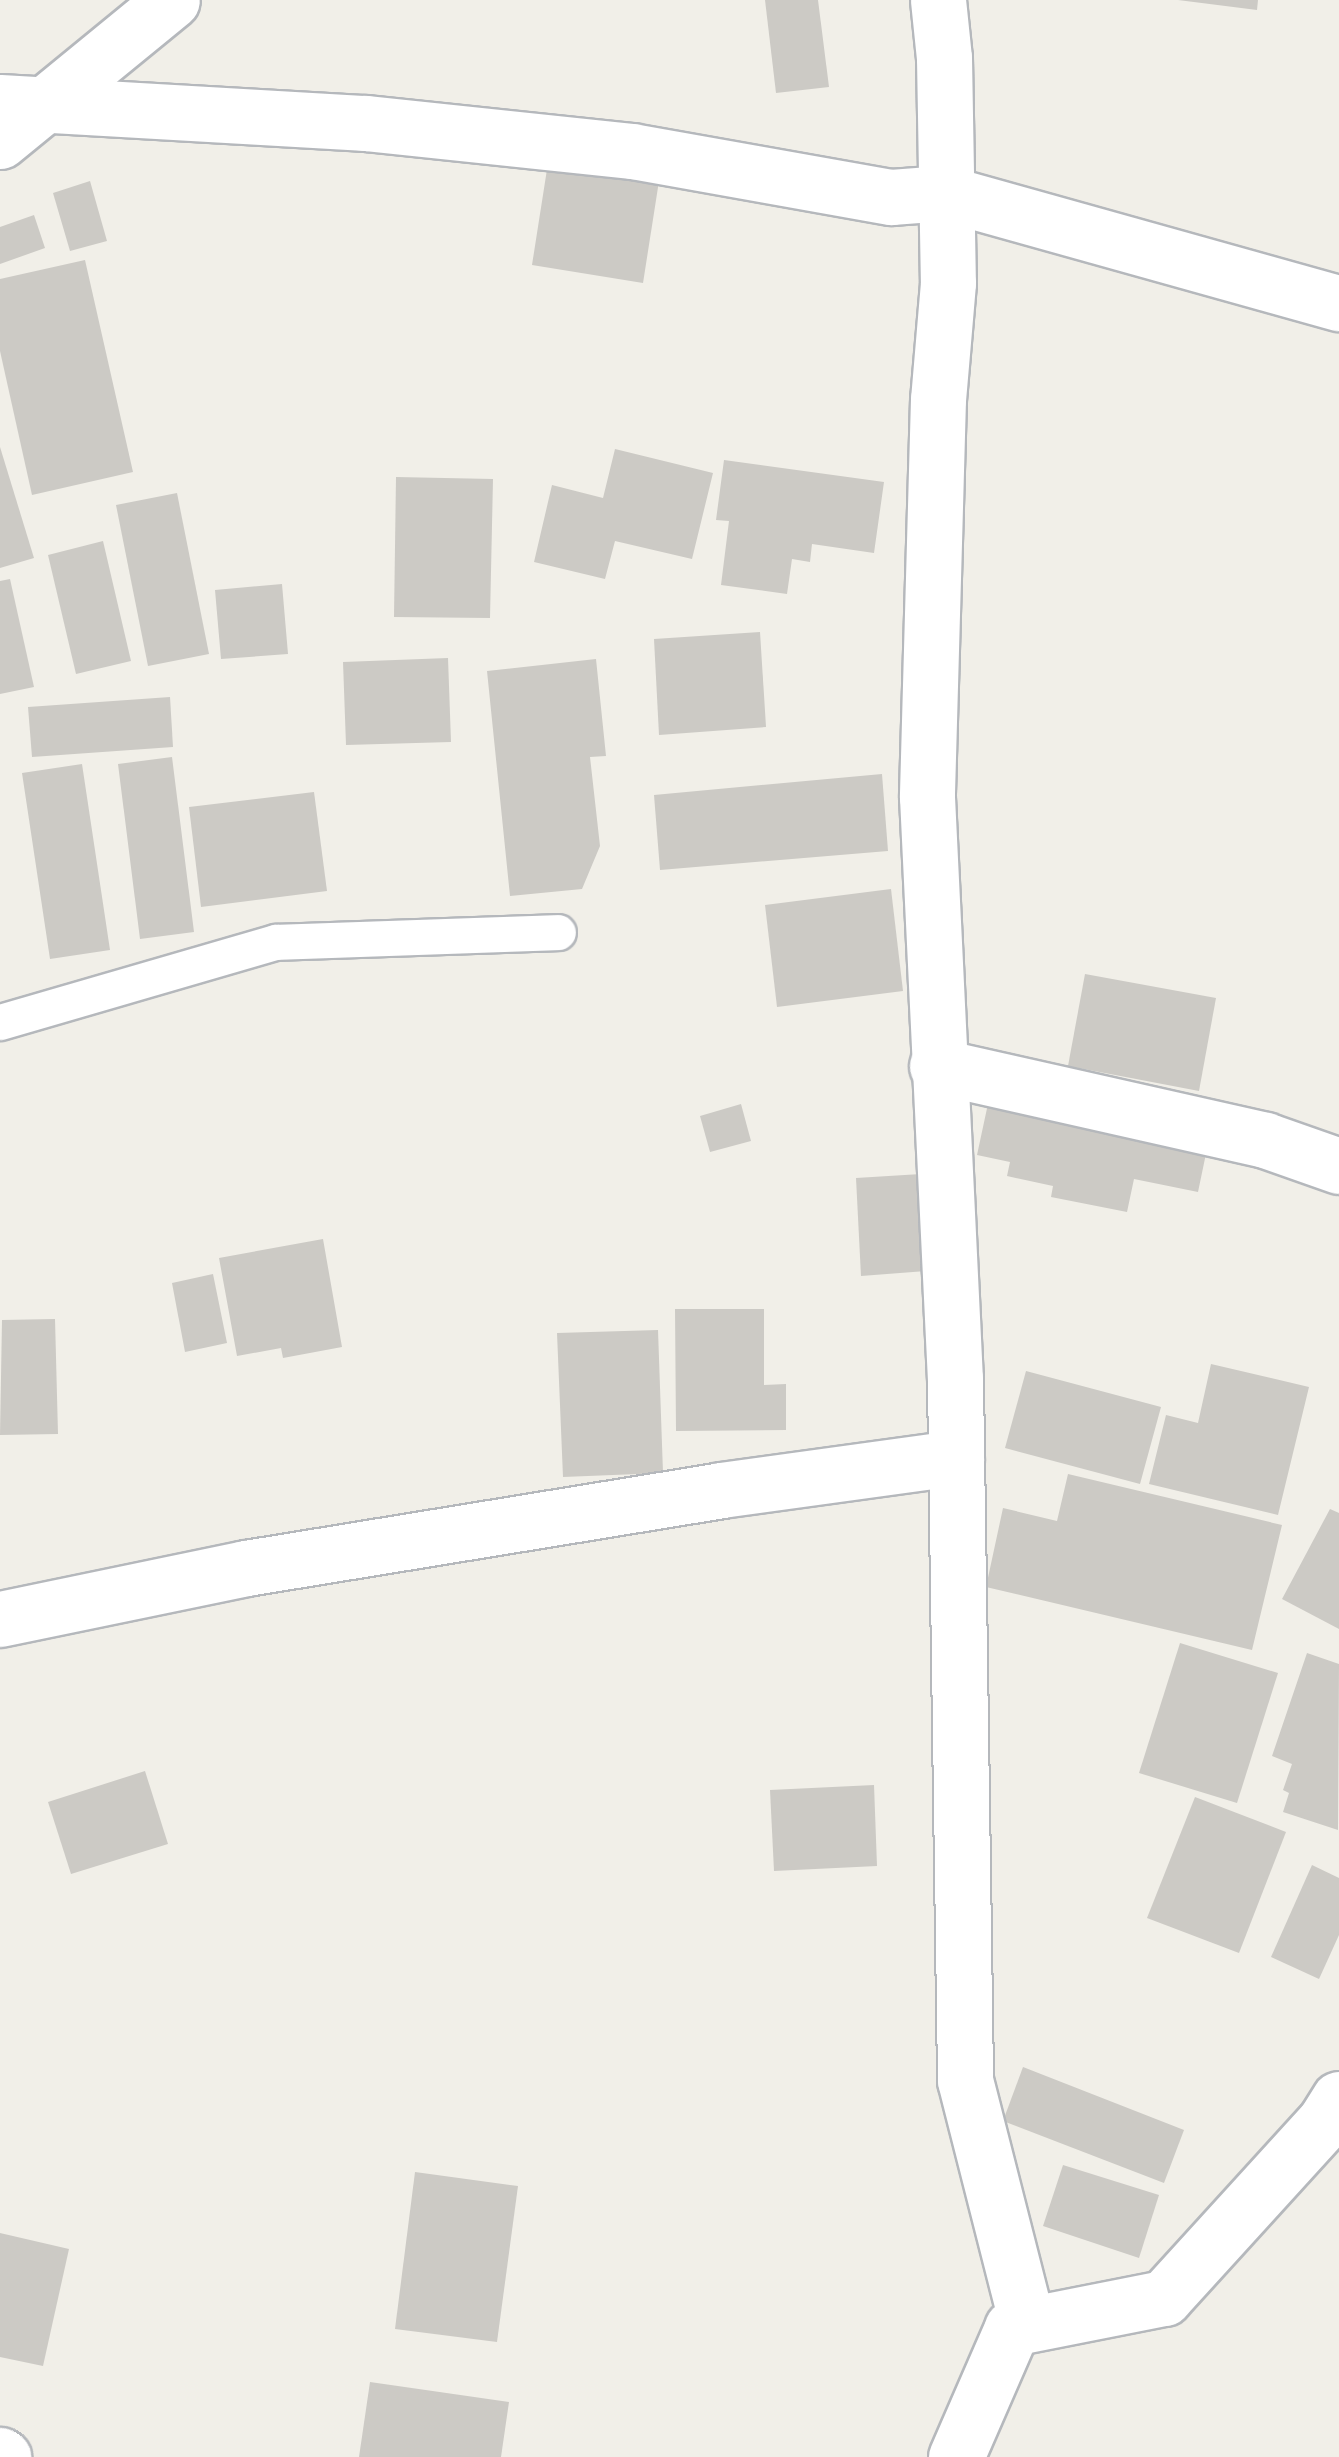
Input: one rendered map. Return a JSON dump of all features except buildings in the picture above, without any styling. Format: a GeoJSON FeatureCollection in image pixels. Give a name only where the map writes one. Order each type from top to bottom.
{"type":"FeatureCollection","features":[{"type":"Feature","properties":{"kind":"street"},"geometry":{"type":"LineString","coordinates":[[0,141],[23,103],[172,0]]}},
{"type":"Feature","properties":{"kind":"street"},"geometry":{"type":"LineString","coordinates":[[938,0],[944,58],[948,283],[938,398],[927,797],[956,1458],[965,2080],[1022,2304]]}},
{"type":"Feature","properties":{"kind":"street"},"geometry":{"type":"LineString","coordinates":[[23,103],[366,123],[632,151],[891,196],[944,192],[1305,298],[1339,304]]}},
{"type":"Feature","properties":{"kind":"street"},"geometry":{"type":"LineString","coordinates":[[938,1066],[1265,1140],[1339,1166]]}},
{"type":"Feature","properties":{"kind":"street"},"geometry":{"type":"LineString","coordinates":[[0,1619],[246,1568],[956,1458]]}},
{"type":"Feature","properties":{"kind":"street"},"geometry":{"type":"LineString","coordinates":[[956,2457],[1012,2328],[1164,2298],[1325,2121],[1339,2099]]}},
{"type":"Feature","properties":{"kind":"lane"},"geometry":{"type":"LineString","coordinates":[[0,1022],[276,942],[558,932]]}}]}
